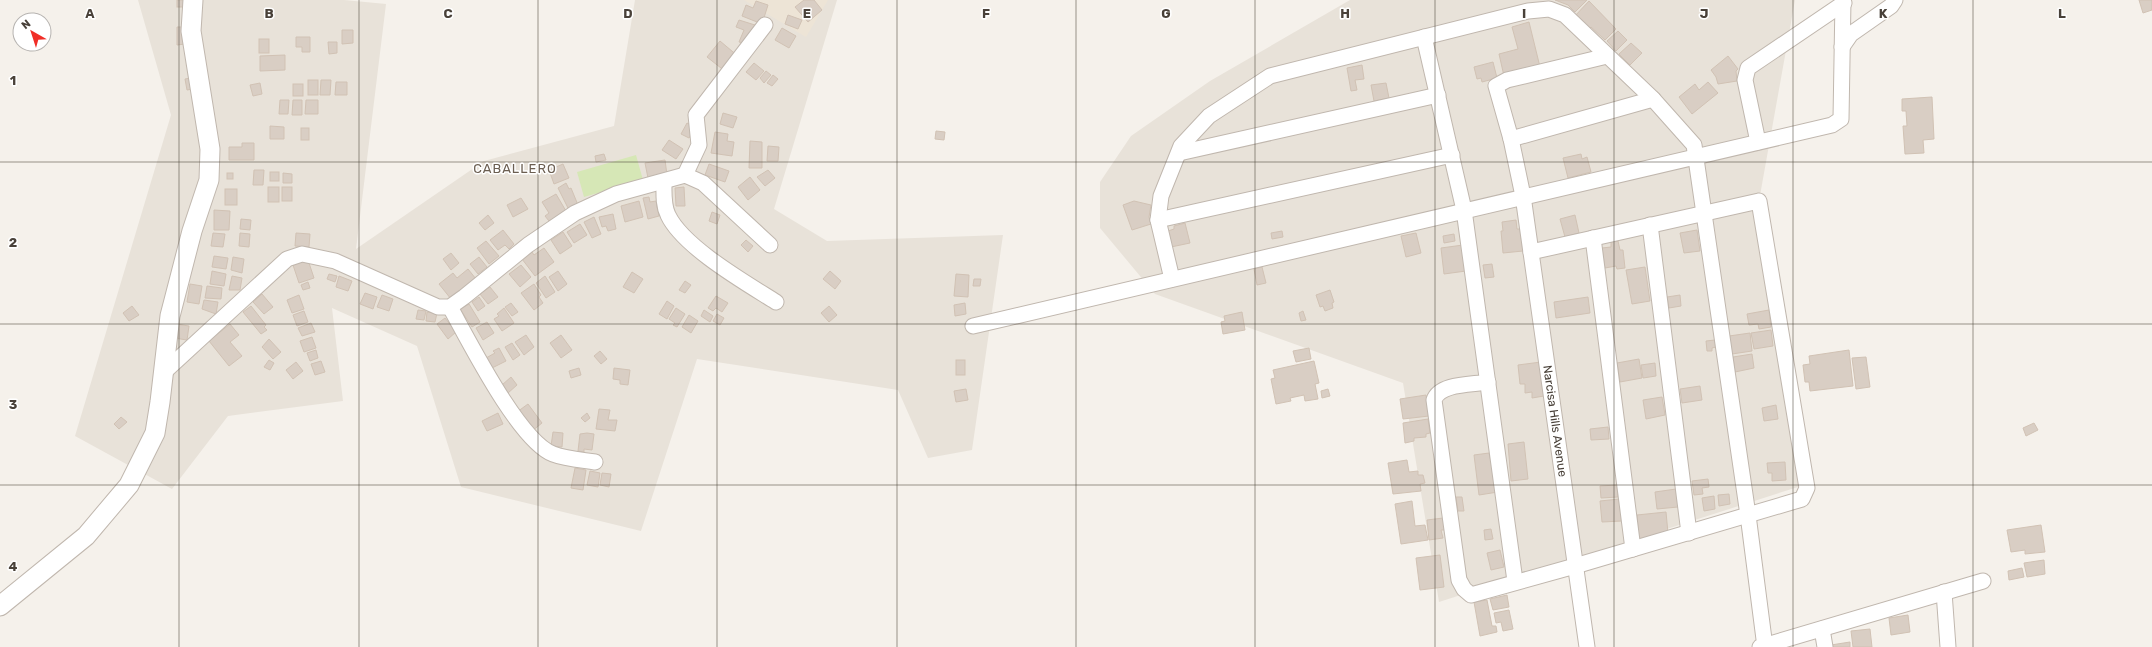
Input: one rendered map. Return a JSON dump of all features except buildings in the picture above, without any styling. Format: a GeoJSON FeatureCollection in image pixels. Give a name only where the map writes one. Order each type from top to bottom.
{"type":"FeatureCollection","features":[{"type":"Feature","properties":{"kind":"street"},"geometry":{"type":"LineString","coordinates":[[0,606],[86,536],[129,485],[155,433],[170,316],[192,230],[209,180],[210,149],[191,31],[193,0]]}},
{"type":"Feature","properties":{"kind":"street"},"geometry":{"type":"LineString","coordinates":[[1842,47],[1851,34],[1891,6],[1895,0]]}},
{"type":"Feature","properties":{"kind":"street"},"geometry":{"type":"LineString","coordinates":[[973,326],[1832,125],[1841,119],[1843,2]]}},
{"type":"Feature","properties":{"kind":"street"},"geometry":{"type":"LineString","coordinates":[[1758,142],[1745,80],[1748,68],[1843,2]]}},
{"type":"Feature","properties":{"kind":"street"},"geometry":{"type":"LineString","coordinates":[[1172,279],[1158,220],[1162,196],[1181,146],[1209,116],[1270,76],[1528,11],[1549,9],[1565,15],[1653,99],[1694,145],[1748,515],[1763,647],[1983,581]]}},
{"type":"Feature","properties":{"kind":"street"},"geometry":{"type":"LineString","coordinates":[[685,175],[699,145],[696,115],[765,25]]}},
{"type":"Feature","properties":{"kind":"street"},"geometry":{"type":"LineString","coordinates":[[1424,37],[1464,210],[1515,581]]}},
{"type":"Feature","properties":{"kind":"street","name":"Narcisa Hills Avenue"},"geometry":{"type":"LineString","coordinates":[[1587,647],[1524,196],[1511,139],[1496,86],[1507,80],[1607,56]]}},
{"type":"Feature","properties":{"kind":"street"},"geometry":{"type":"LineString","coordinates":[[1179,153],[1438,94]]}},
{"type":"Feature","properties":{"kind":"street"},"geometry":{"type":"LineString","coordinates":[[1511,139],[1653,99]]}},
{"type":"Feature","properties":{"kind":"street"},"geometry":{"type":"LineString","coordinates":[[1158,220],[1452,155]]}},
{"type":"Feature","properties":{"kind":"street"},"geometry":{"type":"LineString","coordinates":[[162,374],[287,260],[302,254],[334,261],[438,307],[450,307],[464,298],[528,245],[575,213],[616,194],[685,175],[703,183],[770,245]]}},
{"type":"Feature","properties":{"kind":"street"},"geometry":{"type":"LineString","coordinates":[[664,182],[664,199],[668,216],[687,239],[725,270],[776,302]]}},
{"type":"Feature","properties":{"kind":"street"},"geometry":{"type":"LineString","coordinates":[[1488,382],[1444,389],[1436,393],[1434,400],[1459,580],[1464,589],[1471,595],[1802,499],[1807,488],[1759,201],[1531,252]]}},
{"type":"Feature","properties":{"kind":"street"},"geometry":{"type":"LineString","coordinates":[[1650,225],[1689,533]]}},
{"type":"Feature","properties":{"kind":"street"},"geometry":{"type":"LineString","coordinates":[[1593,238],[1633,549]]}},
{"type":"Feature","properties":{"kind":"street"},"geometry":{"type":"LineString","coordinates":[[450,307],[516,418],[536,443],[553,454],[595,462]]}},
{"type":"Feature","properties":{"kind":"street"},"geometry":{"type":"LineString","coordinates":[[1944,592],[1948,647]]}},
{"type":"Feature","properties":{"kind":"street"},"geometry":{"type":"LineString","coordinates":[[1822,629],[1825,647]]}},
{"type":"Feature","properties":{"kind":"shaded area"},"geometry":{"type":"Polygon","coordinates":[[[138,0],[344,0],[386,4],[356,249],[484,161],[614,126],[635,0],[837,0],[774,209],[827,241],[1003,235],[972,450],[928,458],[898,390],[697,359],[641,531],[461,487],[417,346],[332,308],[343,401],[228,416],[172,489],[75,436],[171,115],[138,0]]]}},
{"type":"Feature","properties":{"kind":"shaded area"},"geometry":{"type":"Polygon","coordinates":[[[744,0],[828,0],[806,37],[744,0]]]}},
{"type":"Feature","properties":{"kind":"shaded area"},"geometry":{"type":"Polygon","coordinates":[[[1350,0],[1795,0],[1759,201],[1801,486],[1439,602],[1403,383],[1155,294],[1100,228],[1100,182],[1131,136],[1210,81],[1350,0]]]}},
{"type":"Feature","properties":{"kind":"green space"},"geometry":{"type":"Polygon","coordinates":[[[636,155],[643,180],[584,197],[577,172],[636,155]]]}},
{"type":"Feature","properties":{"kind":"district","name":"CABALLERO"},"geometry":{"type":"Point","coordinates":[515,168]}}]}
